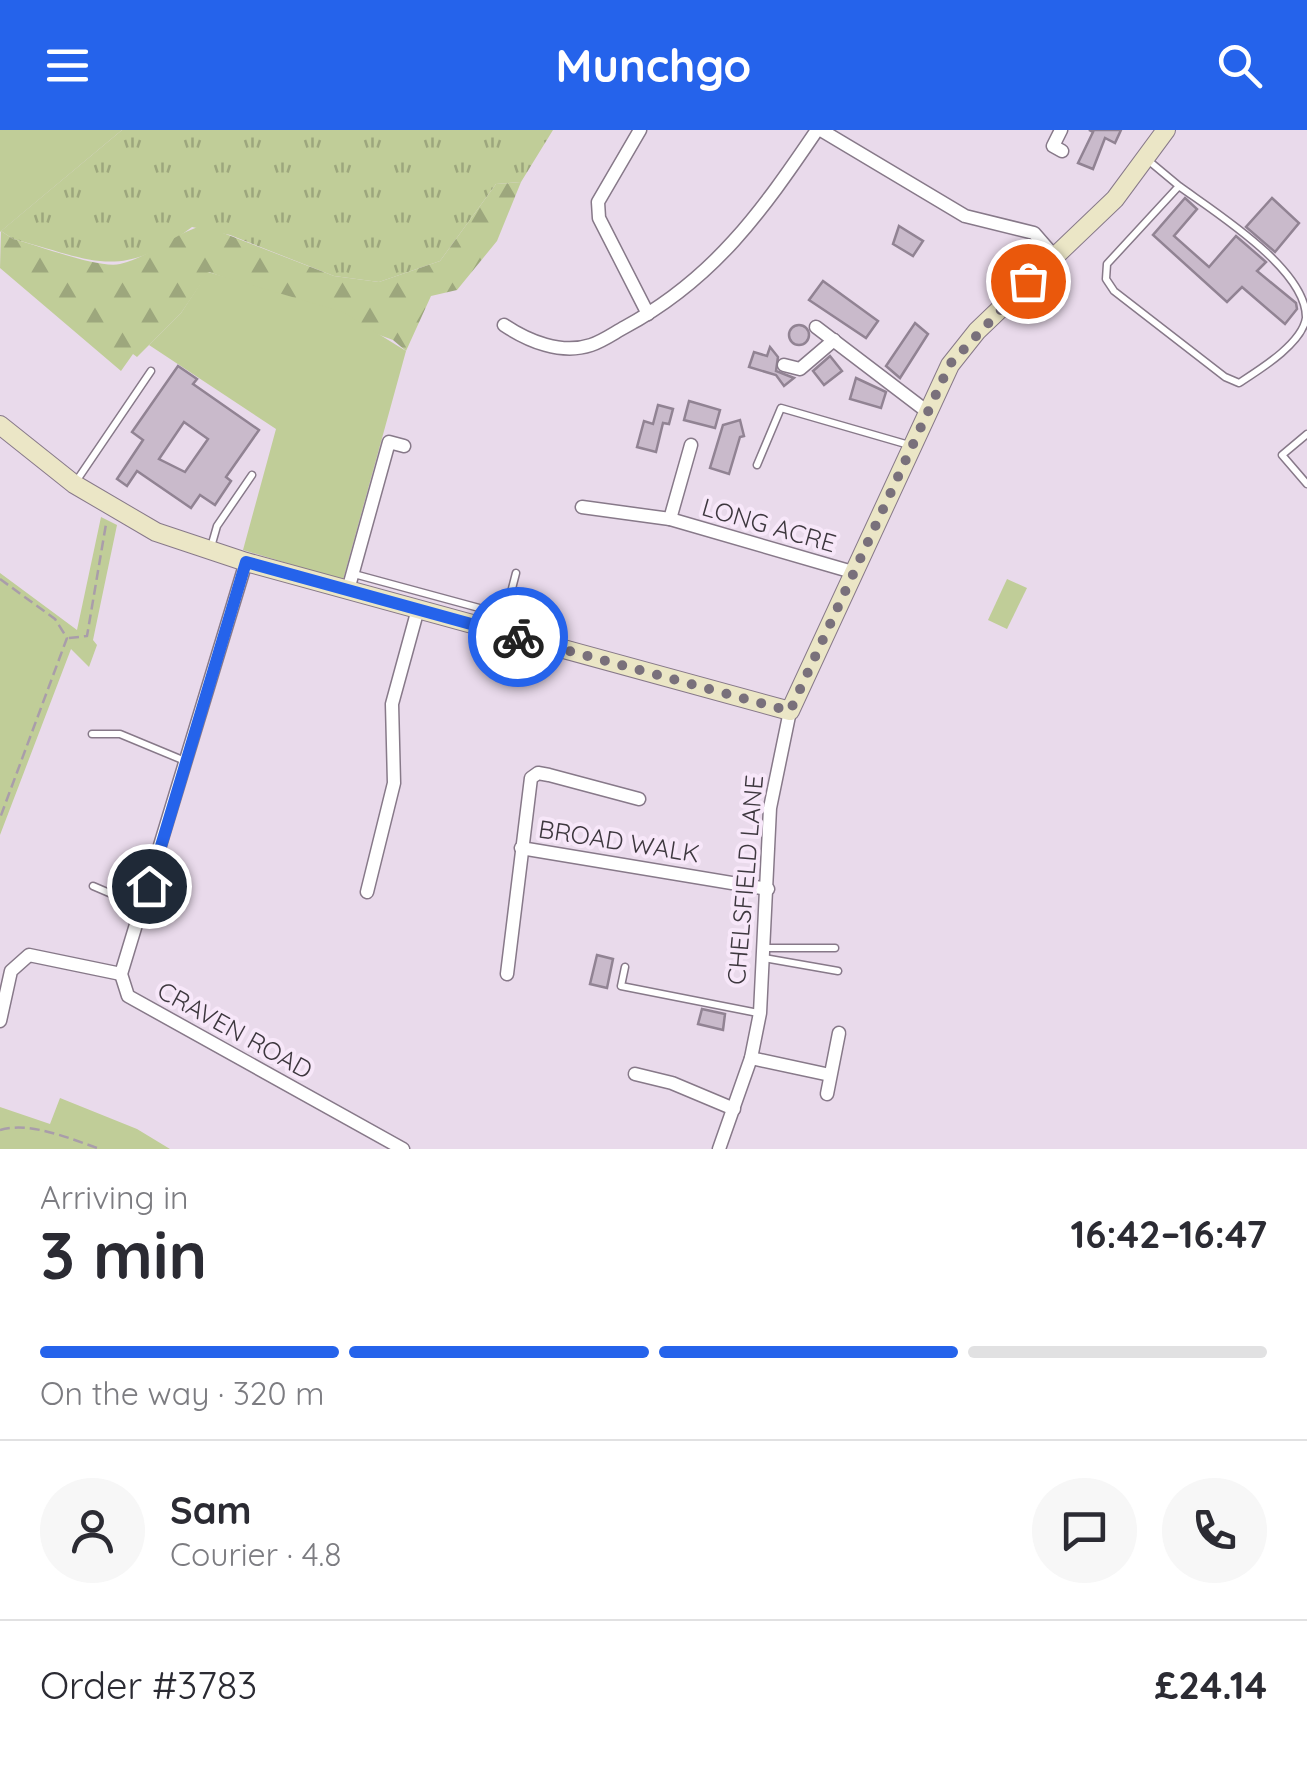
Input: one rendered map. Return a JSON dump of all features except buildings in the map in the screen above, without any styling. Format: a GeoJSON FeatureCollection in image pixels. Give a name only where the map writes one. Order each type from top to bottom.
{"type":"FeatureCollection","features":[{"type":"Feature","properties":{"kind":"street"},"geometry":{"type":"LineString","coordinates":[[640,130],[598,202],[599,218],[648,314]]}},
{"type":"Feature","properties":{"kind":"street"},"geometry":{"type":"LineString","coordinates":[[504,326],[542,344],[590,346],[648,314],[711,268],[757,218],[819,130],[965,216],[1034,233],[1054,256]]}},
{"type":"Feature","properties":{"kind":"street"},"geometry":{"type":"LineString","coordinates":[[1061,130],[1054,146],[1062,151]]}},
{"type":"Feature","properties":{"kind":"street","name":"CHELSFIELD LANE"},"geometry":{"type":"LineString","coordinates":[[720,1149],[751,1058],[760,1013],[770,808],[790,711],[950,364],[977,331],[1115,199],[1148,160],[1158,133]]}},
{"type":"Feature","properties":{"kind":"street"},"geometry":{"type":"LineString","coordinates":[[816,327],[926,410]]}},
{"type":"Feature","properties":{"kind":"street"},"geometry":{"type":"LineString","coordinates":[[784,365],[800,370],[834,340]]}},
{"type":"Feature","properties":{"kind":"street"},"geometry":{"type":"LineString","coordinates":[[0,425],[74,484],[156,532],[246,562],[350,582],[418,609],[503,623],[790,711]]}},
{"type":"Feature","properties":{"kind":"street"},"geometry":{"type":"LineString","coordinates":[[350,582],[389,442],[404,446]]}},
{"type":"Feature","properties":{"kind":"street","name":"LONG ACRE"},"geometry":{"type":"LineString","coordinates":[[670,519],[690,445]]}},
{"type":"Feature","properties":{"kind":"street","name":"LONG ACRE"},"geometry":{"type":"LineString","coordinates":[[582,507],[670,519],[856,574]]}},
{"type":"Feature","properties":{"kind":"street"},"geometry":{"type":"LineString","coordinates":[[0,1021],[11,972],[29,954],[120,974],[246,562]]}},
{"type":"Feature","properties":{"kind":"street"},"geometry":{"type":"LineString","coordinates":[[367,892],[394,783],[392,704],[418,609]]}},
{"type":"Feature","properties":{"kind":"street","name":"BROAD WALK"},"geometry":{"type":"LineString","coordinates":[[507,974],[531,778],[538,773],[550,775],[638,799]]}},
{"type":"Feature","properties":{"kind":"street","name":"BROAD WALK"},"geometry":{"type":"LineString","coordinates":[[522,848],[768,889]]}},
{"type":"Feature","properties":{"kind":"street","name":"CRAVEN ROAD"},"geometry":{"type":"LineString","coordinates":[[120,974],[128,996],[403,1149]]}},
{"type":"Feature","properties":{"kind":"street"},"geometry":{"type":"LineString","coordinates":[[827,1094],[839,1032]]}},
{"type":"Feature","properties":{"kind":"street"},"geometry":{"type":"LineString","coordinates":[[751,1058],[830,1075]]}},
{"type":"Feature","properties":{"kind":"street"},"geometry":{"type":"LineString","coordinates":[[635,1074],[734,1109]]}},
{"type":"Feature","properties":{"kind":"lane"},"geometry":{"type":"LineString","coordinates":[[1148,160],[1233,222],[1290,275],[1305,310],[1302,327],[1290,343],[1239,383],[1114,292],[1106,279],[1108,264],[1179,186]]}},
{"type":"Feature","properties":{"kind":"lane"},"geometry":{"type":"LineString","coordinates":[[74,484],[151,372]]}},
{"type":"Feature","properties":{"kind":"lane"},"geometry":{"type":"LineString","coordinates":[[757,465],[781,408],[910,446]]}},
{"type":"Feature","properties":{"kind":"lane"},"geometry":{"type":"LineString","coordinates":[[1307,434],[1282,455],[1307,484]]}},
{"type":"Feature","properties":{"kind":"lane"},"geometry":{"type":"LineString","coordinates":[[209,551],[217,526],[252,475]]}},
{"type":"Feature","properties":{"kind":"lane"},"geometry":{"type":"LineString","coordinates":[[350,582],[503,623],[516,573]]}},
{"type":"Feature","properties":{"kind":"lane"},"geometry":{"type":"LineString","coordinates":[[92,734],[120,734],[186,762]]}},
{"type":"Feature","properties":{"kind":"lane"},"geometry":{"type":"LineString","coordinates":[[93,886],[142,906]]}},
{"type":"Feature","properties":{"kind":"lane"},"geometry":{"type":"LineString","coordinates":[[763,953],[836,948]]}},
{"type":"Feature","properties":{"kind":"lane"},"geometry":{"type":"LineString","coordinates":[[763,953],[838,971]]}},
{"type":"Feature","properties":{"kind":"lane"},"geometry":{"type":"LineString","coordinates":[[625,967],[622,986],[760,1013]]}},
{"type":"Feature","properties":{"kind":"path"},"geometry":{"type":"LineString","coordinates":[[68,638],[87,636],[108,515]]}},
{"type":"Feature","properties":{"kind":"path"},"geometry":{"type":"LineString","coordinates":[[0,579],[55,619],[68,638]]}},
{"type":"Feature","properties":{"kind":"path"},"geometry":{"type":"LineString","coordinates":[[0,818],[68,638]]}},
{"type":"Feature","properties":{"kind":"path"},"geometry":{"type":"LineString","coordinates":[[0,1130],[13,1126],[100,1149]]}},
{"type":"Feature","properties":{"kind":"green space"},"geometry":{"type":"Polygon","coordinates":[[[0,130],[122,130],[0,232],[0,130]]]}},
{"type":"Feature","properties":{"kind":"green space"},"geometry":{"type":"Polygon","coordinates":[[[122,130],[553,130],[521,182],[496,184],[440,261],[379,282],[334,276],[230,235],[192,227],[145,255],[106,262],[13,239],[1,231],[122,130]]]}},
{"type":"Feature","properties":{"kind":"green space"},"geometry":{"type":"Polygon","coordinates":[[[521,182],[497,241],[457,290],[431,296],[406,351],[393,340],[209,272],[181,313],[137,357],[133,354],[121,371],[0,268],[1,231],[13,239],[110,265],[131,261],[205,226],[334,276],[379,282],[440,261],[496,184],[521,182]]]}},
{"type":"Feature","properties":{"kind":"green space"},"geometry":{"type":"Polygon","coordinates":[[[208,272],[343,312],[406,351],[343,580],[243,550],[276,429],[149,345],[181,313],[208,272]]]}},
{"type":"Feature","properties":{"kind":"green space"},"geometry":{"type":"Polygon","coordinates":[[[101,517],[117,525],[93,640],[97,645],[89,667],[71,649],[0,835],[0,573],[77,630],[101,517]]]}},
{"type":"Feature","properties":{"kind":"green space"},"geometry":{"type":"Polygon","coordinates":[[[1007,579],[1027,588],[1007,629],[988,620],[1007,579]]]}},
{"type":"Feature","properties":{"kind":"green space"},"geometry":{"type":"Polygon","coordinates":[[[60,1098],[137,1129],[170,1149],[0,1149],[0,1107],[50,1124],[60,1098]]]}},
{"type":"Feature","properties":{"kind":"way so far"},"geometry":{"type":"LineString","coordinates":[[518,637],[790,711],[950,364],[1028,281]]}},
{"type":"Feature","properties":{"kind":"route"},"geometry":{"type":"LineString","coordinates":[[149,886],[246,562],[518,637]]}}]}
